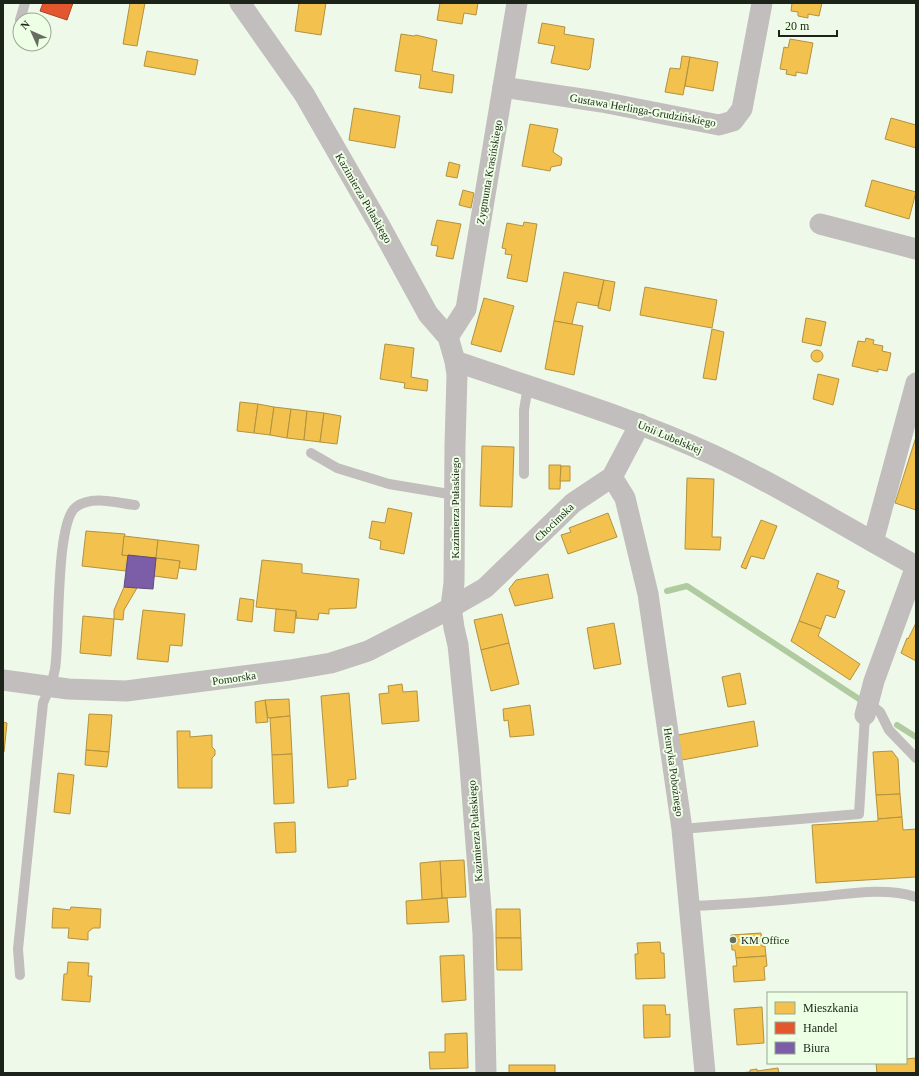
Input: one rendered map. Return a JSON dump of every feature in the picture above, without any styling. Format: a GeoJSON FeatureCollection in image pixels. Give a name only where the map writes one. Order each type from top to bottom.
{"type":"FeatureCollection","features":[{"type":"Feature","properties":{"kind":"street","name":"Kazimierza Pułaskiego"},"geometry":{"type":"LineString","coordinates":[[240,3],[304,94],[380,226],[428,314],[448,337],[455,361],[457,375],[454,583],[451,606],[460,657],[476,835],[485,980],[486,1073]]}},
{"type":"Feature","properties":{"kind":"street","name":"Zygmunta Krasińskiego"},"geometry":{"type":"LineString","coordinates":[[448,337],[466,308],[517,3]]}},
{"type":"Feature","properties":{"kind":"street","name":"Gustawa Herlinga-Grudzińskiego"},"geometry":{"type":"LineString","coordinates":[[503,87],[602,102],[719,125],[733,121],[742,109],[762,3]]}},
{"type":"Feature","properties":{"kind":"street"},"geometry":{"type":"LineString","coordinates":[[820,224],[916,249]]}},
{"type":"Feature","properties":{"kind":"street","name":"Unii Lubelskiej"},"geometry":{"type":"LineString","coordinates":[[455,361],[592,406],[640,424],[752,474],[916,566],[874,681],[867,709]]}},
{"type":"Feature","properties":{"kind":"street"},"geometry":{"type":"LineString","coordinates":[[873,542],[916,383]]}},
{"type":"Feature","properties":{"kind":"street","name":"Chocimska"},"geometry":{"type":"LineString","coordinates":[[451,606],[485,588],[573,503],[612,477],[640,424]]}},
{"type":"Feature","properties":{"kind":"street","name":"Henryka Pobożnego"},"geometry":{"type":"LineString","coordinates":[[612,477],[625,498],[648,594],[682,829],[705,1073]]}},
{"type":"Feature","properties":{"kind":"street","name":"Pomorska"},"geometry":{"type":"LineString","coordinates":[[3,680],[50,687],[126,691],[175,686],[331,663],[368,651],[438,615],[451,606]]}},
{"type":"Feature","properties":{"kind":"lane"},"geometry":{"type":"LineString","coordinates":[[524,474],[524,410],[528,386]]}},
{"type":"Feature","properties":{"kind":"lane"},"geometry":{"type":"LineString","coordinates":[[311,453],[337,468],[389,484],[455,495]]}},
{"type":"Feature","properties":{"kind":"lane"},"geometry":{"type":"LineString","coordinates":[[20,975],[18,949],[43,704],[50,687],[55,668],[59,580],[68,518],[75,507],[92,500],[135,505]]}},
{"type":"Feature","properties":{"kind":"lane"},"geometry":{"type":"LineString","coordinates":[[682,829],[860,814],[867,709],[880,712],[889,730],[916,758]]}},
{"type":"Feature","properties":{"kind":"lane"},"geometry":{"type":"LineString","coordinates":[[689,906],[723,905],[859,892],[902,892],[916,897]]}},
{"type":"Feature","properties":{"kind":"building: Mieszkania"},"geometry":{"type":"Polygon","coordinates":[[[130,3],[145,3],[137,46],[123,44],[130,3]]]}},
{"type":"Feature","properties":{"kind":"building: Mieszkania"},"geometry":{"type":"Polygon","coordinates":[[[299,3],[326,3],[321,35],[295,31],[299,3]]]}},
{"type":"Feature","properties":{"kind":"building: Mieszkania"},"geometry":{"type":"Polygon","coordinates":[[[440,3],[478,3],[476,15],[464,13],[462,24],[437,20],[440,3]]]}},
{"type":"Feature","properties":{"kind":"building: Mieszkania"},"geometry":{"type":"Polygon","coordinates":[[[792,3],[822,3],[819,16],[808,14],[808,18],[798,16],[798,12],[791,11],[792,3]]]}},
{"type":"Feature","properties":{"kind":"building: Mieszkania"},"geometry":{"type":"Polygon","coordinates":[[[542,23],[565,27],[564,34],[594,39],[590,68],[588,70],[551,63],[555,46],[538,43],[542,23]]]}},
{"type":"Feature","properties":{"kind":"building: Mieszkania"},"geometry":{"type":"Polygon","coordinates":[[[401,34],[416,35],[437,40],[432,71],[454,75],[452,93],[419,88],[421,75],[395,71],[401,34]]]}},
{"type":"Feature","properties":{"kind":"building: Mieszkania"},"geometry":{"type":"Polygon","coordinates":[[[790,39],[813,43],[807,74],[796,72],[796,76],[786,74],[787,70],[780,69],[784,47],[788,48],[790,39]]]}},
{"type":"Feature","properties":{"kind":"building: Mieszkania"},"geometry":{"type":"Polygon","coordinates":[[[147,51],[198,60],[195,75],[144,66],[147,51]]]}},
{"type":"Feature","properties":{"kind":"building: Mieszkania"},"geometry":{"type":"Polygon","coordinates":[[[682,56],[690,57],[683,95],[665,92],[670,68],[680,69],[682,56]]]}},
{"type":"Feature","properties":{"kind":"building: Mieszkania"},"geometry":{"type":"Polygon","coordinates":[[[690,57],[718,62],[713,91],[685,86],[690,57]]]}},
{"type":"Feature","properties":{"kind":"building: Mieszkania"},"geometry":{"type":"Polygon","coordinates":[[[354,108],[400,116],[395,148],[349,140],[354,108]]]}},
{"type":"Feature","properties":{"kind":"building: Mieszkania"},"geometry":{"type":"Polygon","coordinates":[[[891,118],[916,125],[916,148],[885,139],[891,118]]]}},
{"type":"Feature","properties":{"kind":"building: Mieszkania"},"geometry":{"type":"Polygon","coordinates":[[[530,124],[558,129],[553,152],[562,158],[561,165],[551,167],[550,171],[522,166],[530,124]]]}},
{"type":"Feature","properties":{"kind":"building: Mieszkania"},"geometry":{"type":"Polygon","coordinates":[[[449,162],[460,165],[457,178],[446,176],[449,162]]]}},
{"type":"Feature","properties":{"kind":"building: Mieszkania"},"geometry":{"type":"Polygon","coordinates":[[[872,180],[916,192],[909,219],[865,206],[872,180]]]}},
{"type":"Feature","properties":{"kind":"building: Mieszkania"},"geometry":{"type":"Polygon","coordinates":[[[463,190],[474,193],[471,208],[459,205],[463,190]]]}},
{"type":"Feature","properties":{"kind":"building: Mieszkania"},"geometry":{"type":"Polygon","coordinates":[[[437,220],[461,224],[453,259],[436,256],[438,246],[431,245],[437,220]]]}},
{"type":"Feature","properties":{"kind":"building: Mieszkania"},"geometry":{"type":"Polygon","coordinates":[[[524,222],[537,224],[527,282],[507,278],[512,255],[505,254],[506,249],[502,248],[507,223],[523,226],[524,222]]]}},
{"type":"Feature","properties":{"kind":"building: Mieszkania"},"geometry":{"type":"Polygon","coordinates":[[[564,272],[604,280],[598,306],[577,302],[572,324],[554,321],[564,272]]]}},
{"type":"Feature","properties":{"kind":"building: Mieszkania"},"geometry":{"type":"Polygon","coordinates":[[[604,280],[615,282],[610,311],[598,308],[604,280]]]}},
{"type":"Feature","properties":{"kind":"building: Mieszkania"},"geometry":{"type":"Polygon","coordinates":[[[645,287],[717,300],[712,328],[640,315],[645,287]]]}},
{"type":"Feature","properties":{"kind":"building: Mieszkania"},"geometry":{"type":"Polygon","coordinates":[[[484,298],[514,306],[501,352],[471,344],[484,298]]]}},
{"type":"Feature","properties":{"kind":"building: Mieszkania"},"geometry":{"type":"Polygon","coordinates":[[[806,318],[826,322],[821,346],[802,342],[806,318]]]}},
{"type":"Feature","properties":{"kind":"building: Mieszkania"},"geometry":{"type":"Polygon","coordinates":[[[554,321],[583,326],[574,375],[545,369],[554,321]]]}},
{"type":"Feature","properties":{"kind":"building: Mieszkania"},"geometry":{"type":"Polygon","coordinates":[[[712,329],[724,332],[716,380],[703,378],[712,329]]]}},
{"type":"Feature","properties":{"kind":"building: Mieszkania"},"geometry":{"type":"Polygon","coordinates":[[[866,338],[874,340],[873,344],[883,346],[882,351],[891,353],[887,371],[878,369],[878,372],[852,366],[858,341],[865,342],[866,338]]]}},
{"type":"Feature","properties":{"kind":"building: Mieszkania"},"geometry":{"type":"Polygon","coordinates":[[[385,344],[414,348],[411,377],[428,380],[427,391],[404,388],[405,383],[380,379],[385,344]]]}},
{"type":"Feature","properties":{"kind":"building: Mieszkania"},"geometry":{"type":"Polygon","coordinates":[[[815,350],[819,350],[823,356],[819,362],[815,362],[811,358],[811,354],[815,350]]]}},
{"type":"Feature","properties":{"kind":"building: Mieszkania"},"geometry":{"type":"Polygon","coordinates":[[[818,374],[839,379],[833,405],[813,399],[818,374]]]}},
{"type":"Feature","properties":{"kind":"building: Mieszkania"},"geometry":{"type":"Polygon","coordinates":[[[240,402],[258,404],[254,433],[237,431],[240,402]]]}},
{"type":"Feature","properties":{"kind":"building: Mieszkania"},"geometry":{"type":"Polygon","coordinates":[[[258,404],[274,407],[270,435],[254,433],[258,404]]]}},
{"type":"Feature","properties":{"kind":"building: Mieszkania"},"geometry":{"type":"Polygon","coordinates":[[[274,407],[291,409],[287,438],[270,435],[274,407]]]}},
{"type":"Feature","properties":{"kind":"building: Mieszkania"},"geometry":{"type":"Polygon","coordinates":[[[291,409],[307,411],[304,440],[287,438],[291,409]]]}},
{"type":"Feature","properties":{"kind":"building: Mieszkania"},"geometry":{"type":"Polygon","coordinates":[[[307,411],[324,413],[320,442],[304,440],[307,411]]]}},
{"type":"Feature","properties":{"kind":"building: Mieszkania"},"geometry":{"type":"Polygon","coordinates":[[[324,413],[341,416],[337,444],[320,442],[324,413]]]}},
{"type":"Feature","properties":{"kind":"building: Mieszkania"},"geometry":{"type":"Polygon","coordinates":[[[916,437],[916,510],[895,503],[916,437]]]}},
{"type":"Feature","properties":{"kind":"building: Mieszkania"},"geometry":{"type":"Polygon","coordinates":[[[482,446],[514,447],[512,507],[480,506],[482,446]]]}},
{"type":"Feature","properties":{"kind":"building: Mieszkania"},"geometry":{"type":"Polygon","coordinates":[[[549,465],[561,465],[560,489],[549,489],[549,465]]]}},
{"type":"Feature","properties":{"kind":"building: Mieszkania"},"geometry":{"type":"Polygon","coordinates":[[[561,466],[570,466],[570,481],[560,481],[561,466]]]}},
{"type":"Feature","properties":{"kind":"building: Mieszkania"},"geometry":{"type":"Polygon","coordinates":[[[687,478],[714,479],[712,537],[721,537],[720,550],[685,549],[687,478]]]}},
{"type":"Feature","properties":{"kind":"building: Mieszkania"},"geometry":{"type":"Polygon","coordinates":[[[388,508],[412,513],[404,554],[380,549],[381,541],[369,538],[372,521],[385,523],[388,508]]]}},
{"type":"Feature","properties":{"kind":"building: Mieszkania"},"geometry":{"type":"Polygon","coordinates":[[[608,513],[617,537],[568,554],[561,535],[571,532],[569,528],[608,513]]]}},
{"type":"Feature","properties":{"kind":"building: Mieszkania"},"geometry":{"type":"Polygon","coordinates":[[[761,520],[777,526],[764,559],[751,556],[746,569],[741,567],[761,520]]]}},
{"type":"Feature","properties":{"kind":"building: Mieszkania"},"geometry":{"type":"Polygon","coordinates":[[[86,531],[125,534],[122,555],[128,555],[126,571],[82,566],[86,531]]]}},
{"type":"Feature","properties":{"kind":"building: Mieszkania"},"geometry":{"type":"Polygon","coordinates":[[[124,536],[158,540],[156,558],[122,555],[124,536]]]}},
{"type":"Feature","properties":{"kind":"building: Mieszkania"},"geometry":{"type":"Polygon","coordinates":[[[158,540],[199,545],[196,570],[179,568],[180,561],[156,558],[158,540]]]}},
{"type":"Feature","properties":{"kind":"building: Mieszkania"},"geometry":{"type":"Polygon","coordinates":[[[156,558],[180,561],[177,579],[154,576],[156,558]]]}},
{"type":"Feature","properties":{"kind":"building: Mieszkania"},"geometry":{"type":"Polygon","coordinates":[[[262,560],[302,564],[302,573],[359,579],[356,608],[329,609],[329,614],[319,613],[318,620],[297,619],[296,611],[256,607],[262,560]]]}},
{"type":"Feature","properties":{"kind":"building: Mieszkania"},"geometry":{"type":"Polygon","coordinates":[[[817,573],[839,581],[837,588],[845,591],[835,618],[826,615],[821,629],[799,621],[817,573]]]}},
{"type":"Feature","properties":{"kind":"building: Mieszkania"},"geometry":{"type":"Polygon","coordinates":[[[548,574],[553,598],[515,606],[509,589],[516,580],[548,574]]]}},
{"type":"Feature","properties":{"kind":"building: Mieszkania"},"geometry":{"type":"Polygon","coordinates":[[[124,587],[137,588],[124,610],[123,620],[114,619],[114,610],[124,587]]]}},
{"type":"Feature","properties":{"kind":"building: Mieszkania"},"geometry":{"type":"Polygon","coordinates":[[[240,598],[254,600],[252,622],[237,620],[240,598]]]}},
{"type":"Feature","properties":{"kind":"building: Mieszkania"},"geometry":{"type":"Polygon","coordinates":[[[276,609],[296,611],[294,633],[274,631],[276,609]]]}},
{"type":"Feature","properties":{"kind":"building: Mieszkania"},"geometry":{"type":"Polygon","coordinates":[[[143,610],[185,614],[182,646],[170,645],[168,662],[137,659],[143,610]]]}},
{"type":"Feature","properties":{"kind":"building: Mieszkania"},"geometry":{"type":"Polygon","coordinates":[[[502,614],[509,643],[481,650],[474,620],[502,614]]]}},
{"type":"Feature","properties":{"kind":"building: Mieszkania"},"geometry":{"type":"Polygon","coordinates":[[[83,616],[114,619],[111,656],[80,653],[83,616]]]}},
{"type":"Feature","properties":{"kind":"building: Mieszkania"},"geometry":{"type":"Polygon","coordinates":[[[799,621],[821,629],[818,636],[860,664],[850,680],[791,641],[799,621]]]}},
{"type":"Feature","properties":{"kind":"building: Mieszkania"},"geometry":{"type":"Polygon","coordinates":[[[614,623],[621,664],[594,669],[587,628],[614,623]]]}},
{"type":"Feature","properties":{"kind":"building: Mieszkania"},"geometry":{"type":"Polygon","coordinates":[[[916,623],[916,661],[901,653],[907,638],[908,639],[916,623]]]}},
{"type":"Feature","properties":{"kind":"building: Mieszkania"},"geometry":{"type":"Polygon","coordinates":[[[509,643],[519,684],[491,691],[481,650],[509,643]]]}},
{"type":"Feature","properties":{"kind":"building: Mieszkania"},"geometry":{"type":"Polygon","coordinates":[[[740,673],[746,704],[728,707],[722,677],[740,673]]]}},
{"type":"Feature","properties":{"kind":"building: Mieszkania"},"geometry":{"type":"Polygon","coordinates":[[[402,684],[403,692],[417,691],[419,721],[382,724],[379,694],[389,693],[388,686],[402,684]]]}},
{"type":"Feature","properties":{"kind":"building: Mieszkania"},"geometry":{"type":"Polygon","coordinates":[[[349,693],[356,779],[348,780],[348,786],[328,788],[321,696],[349,693]]]}},
{"type":"Feature","properties":{"kind":"building: Mieszkania"},"geometry":{"type":"Polygon","coordinates":[[[289,699],[290,716],[268,718],[265,700],[289,699]]]}},
{"type":"Feature","properties":{"kind":"building: Mieszkania"},"geometry":{"type":"Polygon","coordinates":[[[265,700],[268,722],[256,723],[255,702],[265,700]]]}},
{"type":"Feature","properties":{"kind":"building: Mieszkania"},"geometry":{"type":"Polygon","coordinates":[[[530,705],[534,735],[510,737],[508,720],[504,721],[503,709],[530,705]]]}},
{"type":"Feature","properties":{"kind":"building: Mieszkania"},"geometry":{"type":"Polygon","coordinates":[[[89,714],[112,715],[109,752],[86,750],[89,714]]]}},
{"type":"Feature","properties":{"kind":"building: Mieszkania"},"geometry":{"type":"Polygon","coordinates":[[[290,716],[292,754],[272,755],[270,718],[290,716]]]}},
{"type":"Feature","properties":{"kind":"building: Mieszkania"},"geometry":{"type":"Polygon","coordinates":[[[754,721],[758,746],[682,760],[678,735],[754,721]]]}},
{"type":"Feature","properties":{"kind":"building: Mieszkania"},"geometry":{"type":"Polygon","coordinates":[[[3,722],[7,723],[4,752],[3,752],[3,722]]]}},
{"type":"Feature","properties":{"kind":"building: Mieszkania"},"geometry":{"type":"Polygon","coordinates":[[[177,731],[190,731],[190,737],[212,735],[212,747],[215,750],[215,755],[212,758],[212,788],[178,788],[177,731]]]}},
{"type":"Feature","properties":{"kind":"building: Mieszkania"},"geometry":{"type":"Polygon","coordinates":[[[86,750],[109,752],[107,767],[85,765],[86,750]]]}},
{"type":"Feature","properties":{"kind":"building: Mieszkania"},"geometry":{"type":"Polygon","coordinates":[[[892,751],[898,759],[900,794],[876,795],[873,752],[892,751]]]}},
{"type":"Feature","properties":{"kind":"building: Mieszkania"},"geometry":{"type":"Polygon","coordinates":[[[292,754],[294,803],[274,804],[272,755],[292,754]]]}},
{"type":"Feature","properties":{"kind":"building: Mieszkania"},"geometry":{"type":"Polygon","coordinates":[[[58,773],[74,775],[70,814],[54,812],[58,773]]]}},
{"type":"Feature","properties":{"kind":"building: Mieszkania"},"geometry":{"type":"Polygon","coordinates":[[[900,794],[902,817],[878,819],[876,795],[900,794]]]}},
{"type":"Feature","properties":{"kind":"building: Mieszkania"},"geometry":{"type":"Polygon","coordinates":[[[902,817],[903,830],[916,829],[916,877],[816,883],[812,825],[878,821],[878,819],[902,817]]]}},
{"type":"Feature","properties":{"kind":"building: Mieszkania"},"geometry":{"type":"Polygon","coordinates":[[[295,822],[296,852],[276,853],[274,823],[295,822]]]}},
{"type":"Feature","properties":{"kind":"building: Mieszkania"},"geometry":{"type":"Polygon","coordinates":[[[464,860],[466,897],[442,898],[440,861],[464,860]]]}},
{"type":"Feature","properties":{"kind":"building: Mieszkania"},"geometry":{"type":"Polygon","coordinates":[[[440,861],[442,898],[422,900],[420,863],[440,861]]]}},
{"type":"Feature","properties":{"kind":"building: Mieszkania"},"geometry":{"type":"Polygon","coordinates":[[[447,898],[449,922],[407,924],[406,901],[447,898]]]}},
{"type":"Feature","properties":{"kind":"building: Mieszkania"},"geometry":{"type":"Polygon","coordinates":[[[71,907],[101,909],[100,928],[93,928],[88,932],[88,940],[68,938],[69,928],[52,928],[53,908],[70,910],[71,907]]]}},
{"type":"Feature","properties":{"kind":"building: Mieszkania"},"geometry":{"type":"Polygon","coordinates":[[[496,909],[520,909],[521,938],[496,938],[496,909]]]}},
{"type":"Feature","properties":{"kind":"building: Mieszkania"},"geometry":{"type":"Polygon","coordinates":[[[761,933],[762,946],[765,946],[766,956],[736,958],[735,950],[732,950],[731,935],[761,933]]]}},
{"type":"Feature","properties":{"kind":"building: Mieszkania"},"geometry":{"type":"Polygon","coordinates":[[[496,938],[521,938],[522,970],[497,970],[496,938]]]}},
{"type":"Feature","properties":{"kind":"building: Mieszkania"},"geometry":{"type":"Polygon","coordinates":[[[660,942],[661,953],[664,953],[665,978],[636,979],[635,954],[638,954],[637,943],[660,942]]]}},
{"type":"Feature","properties":{"kind":"building: Mieszkania"},"geometry":{"type":"Polygon","coordinates":[[[464,955],[466,1000],[442,1002],[440,956],[464,955]]]}},
{"type":"Feature","properties":{"kind":"building: Mieszkania"},"geometry":{"type":"Polygon","coordinates":[[[766,956],[767,966],[764,967],[765,980],[734,982],[733,966],[737,966],[736,958],[766,956]]]}},
{"type":"Feature","properties":{"kind":"building: Mieszkania"},"geometry":{"type":"Polygon","coordinates":[[[68,962],[89,963],[88,976],[92,976],[90,1002],[62,1000],[64,974],[67,974],[68,962]]]}},
{"type":"Feature","properties":{"kind":"building: Mieszkania"},"geometry":{"type":"Polygon","coordinates":[[[643,1005],[665,1005],[666,1015],[670,1014],[670,1037],[644,1038],[643,1005]]]}},
{"type":"Feature","properties":{"kind":"building: Mieszkania"},"geometry":{"type":"Polygon","coordinates":[[[762,1007],[764,1043],[737,1045],[734,1009],[762,1007]]]}},
{"type":"Feature","properties":{"kind":"building: Mieszkania"},"geometry":{"type":"Polygon","coordinates":[[[467,1033],[468,1068],[430,1069],[429,1052],[445,1052],[445,1034],[467,1033]]]}},
{"type":"Feature","properties":{"kind":"building: Mieszkania"},"geometry":{"type":"Polygon","coordinates":[[[915,1058],[916,1073],[877,1073],[876,1064],[907,1064],[907,1059],[915,1058]]]}},
{"type":"Feature","properties":{"kind":"building: Mieszkania"},"geometry":{"type":"Polygon","coordinates":[[[509,1065],[555,1065],[555,1073],[509,1073],[509,1065]]]}},
{"type":"Feature","properties":{"kind":"building: Mieszkania"},"geometry":{"type":"Polygon","coordinates":[[[778,1068],[779,1073],[738,1073],[750,1072],[750,1070],[757,1069],[757,1071],[778,1068]]]}},
{"type":"Feature","properties":{"kind":"building: Handel"},"geometry":{"type":"Polygon","coordinates":[[[43,3],[73,3],[67,20],[52,15],[52,12],[40,11],[43,3]]]}},
{"type":"Feature","properties":{"kind":"building: Biura"},"geometry":{"type":"Polygon","coordinates":[[[128,555],[156,558],[153,589],[124,587],[128,555]]]}},
{"type":"Feature","properties":{"kind":"waterway"},"geometry":{"type":"LineString","coordinates":[[667,591],[687,586],[859,699]]}},
{"type":"Feature","properties":{"kind":"waterway"},"geometry":{"type":"LineString","coordinates":[[897,725],[916,737]]}},
{"type":"Feature","properties":{"kind":"place","name":"KM Office"},"geometry":{"type":"Point","coordinates":[733,940]}}]}
